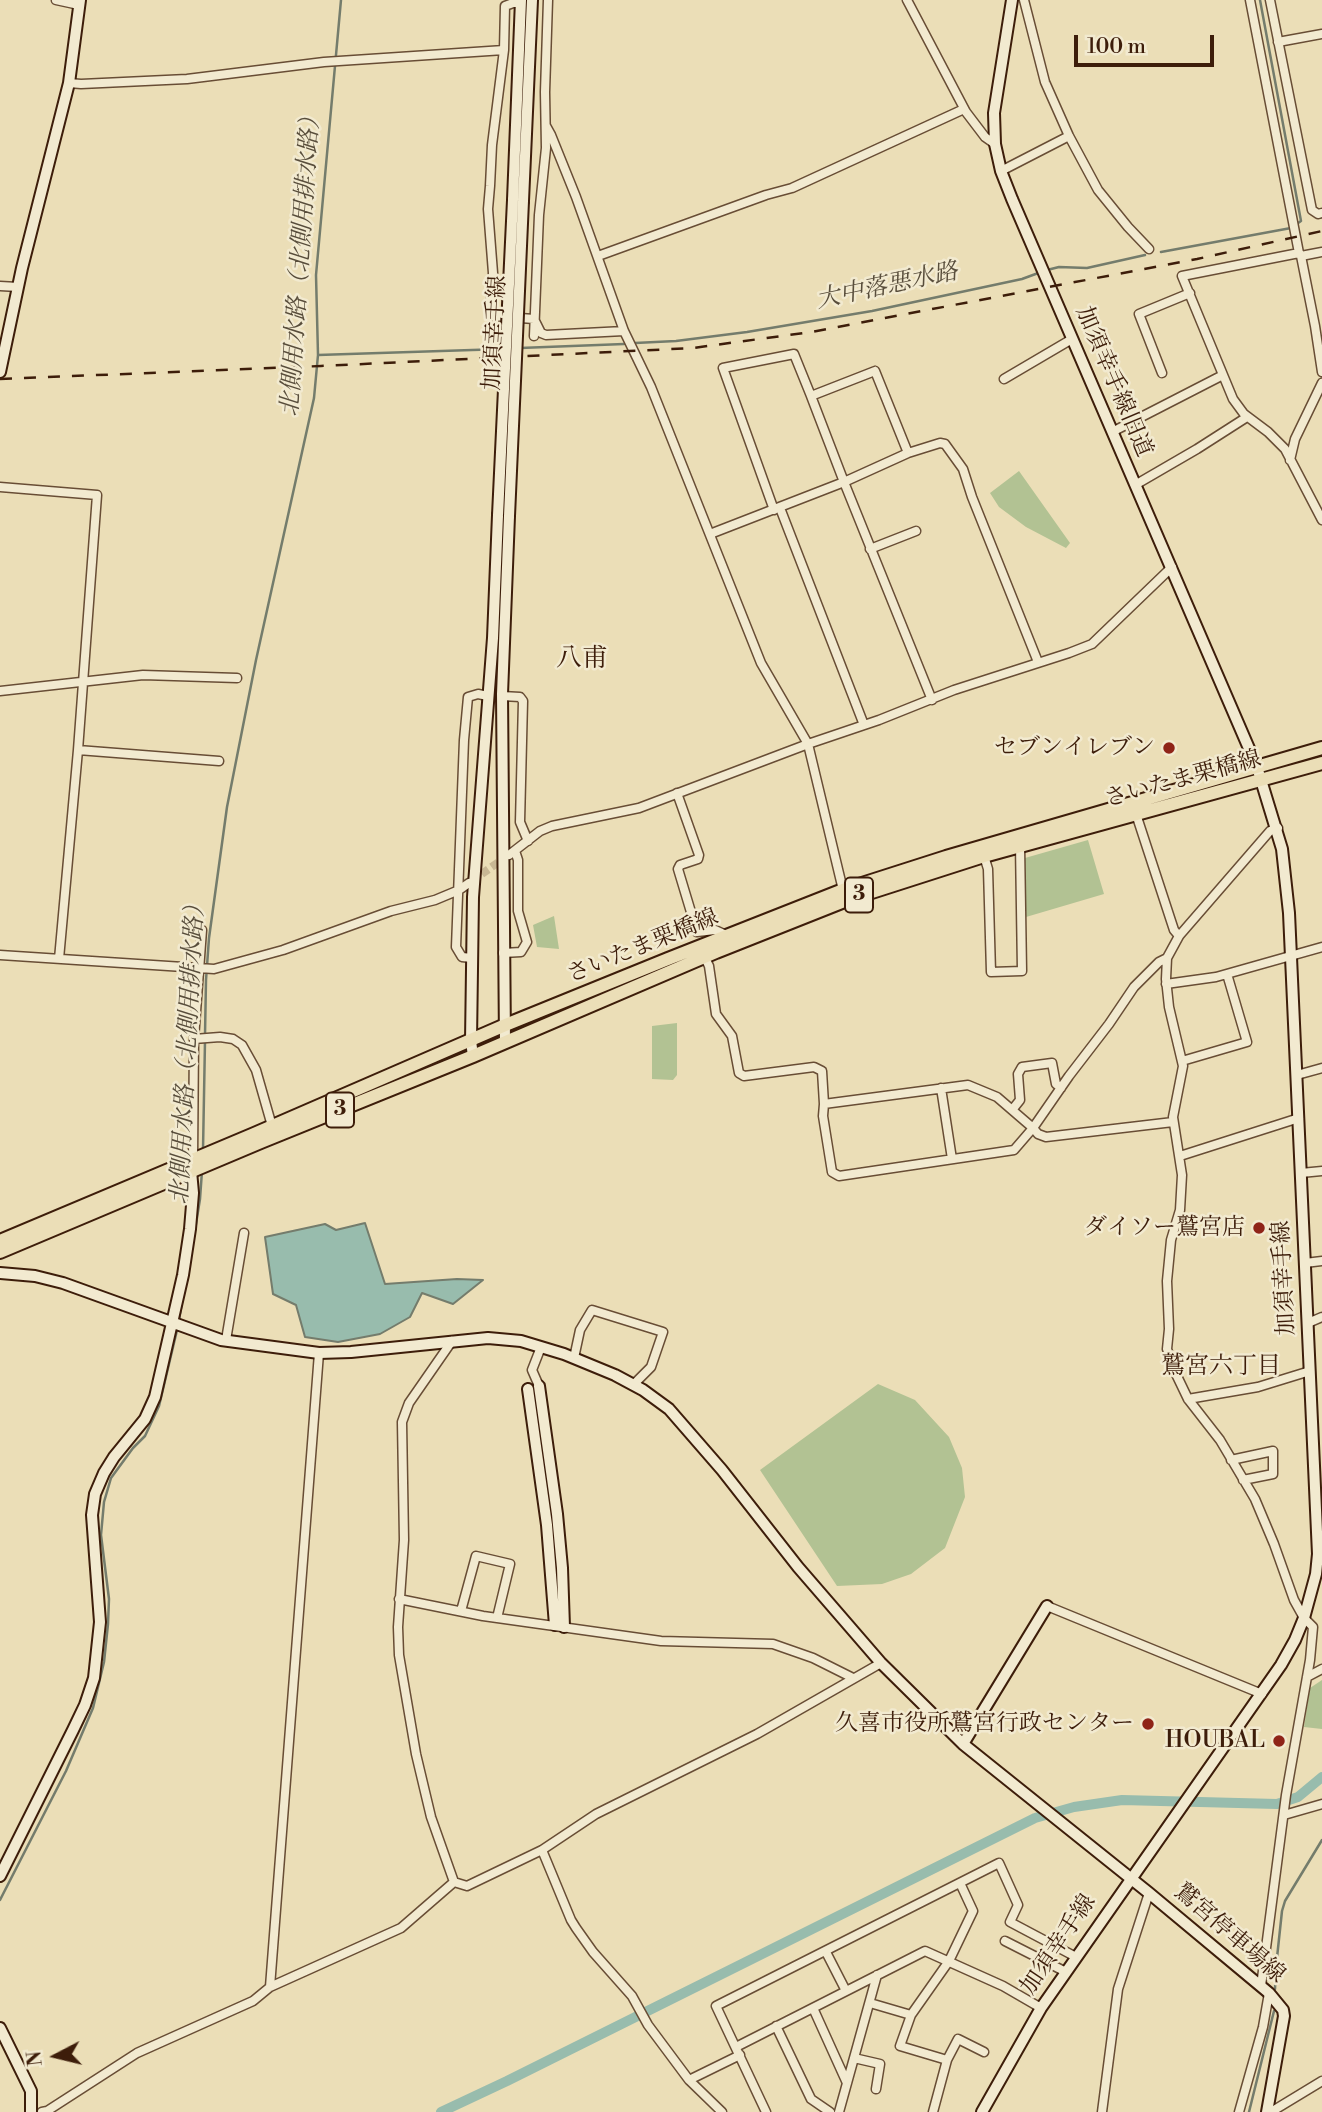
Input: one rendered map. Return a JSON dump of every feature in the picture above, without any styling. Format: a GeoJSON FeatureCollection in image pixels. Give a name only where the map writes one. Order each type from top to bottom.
{"type":"FeatureCollection","features":[{"type":"Feature","properties":{"kind":"main road","name":"さいたま栗橋線"},"geometry":{"type":"LineString","coordinates":[[0,1241],[473,1056],[705,958],[731,940],[843,890],[946,857],[1322,748]]}},
{"type":"Feature","properties":{"kind":"main road","name":"さいたま栗橋線"},"geometry":{"type":"LineString","coordinates":[[0,1252],[199,1163],[272,1126],[503,1026],[731,940],[1020,845],[1322,763]]}},
{"type":"Feature","properties":{"kind":"street"},"geometry":{"type":"LineString","coordinates":[[0,372],[18,287],[69,83],[80,2],[56,0]]}},
{"type":"Feature","properties":{"kind":"street"},"geometry":{"type":"LineString","coordinates":[[534,336],[539,215],[546,148],[548,0]]}},
{"type":"Feature","properties":{"kind":"street"},"geometry":{"type":"LineString","coordinates":[[907,0],[964,109],[985,137],[995,144]]}},
{"type":"Feature","properties":{"kind":"street","name":"加須幸手線旧道"},"geometry":{"type":"LineString","coordinates":[[1012,0],[996,96],[995,144],[1001,172],[1257,767]]}},
{"type":"Feature","properties":{"kind":"street"},"geometry":{"type":"LineString","coordinates":[[1024,0],[1045,82],[1069,136],[1098,190],[1128,228],[1149,249]]}},
{"type":"Feature","properties":{"kind":"street"},"geometry":{"type":"LineString","coordinates":[[1250,0],[1300,254],[1319,325],[1322,372]]}},
{"type":"Feature","properties":{"kind":"street"},"geometry":{"type":"LineString","coordinates":[[1270,0],[1312,210],[1318,214],[1322,213]]}},
{"type":"Feature","properties":{"kind":"street"},"geometry":{"type":"LineString","coordinates":[[525,1],[505,6],[504,50],[492,145],[488,209],[493,273],[490,312],[494,316],[534,319]]}},
{"type":"Feature","properties":{"kind":"street","name":"加須幸手線"},"geometry":{"type":"LineString","coordinates":[[505,1042],[502,696],[504,515],[525,1]]}},
{"type":"Feature","properties":{"kind":"street"},"geometry":{"type":"LineString","coordinates":[[1278,41],[1322,34]]}},
{"type":"Feature","properties":{"kind":"street"},"geometry":{"type":"LineString","coordinates":[[69,83],[187,79],[324,62],[504,50]]}},
{"type":"Feature","properties":{"kind":"street"},"geometry":{"type":"LineString","coordinates":[[598,256],[792,188],[964,109]]}},
{"type":"Feature","properties":{"kind":"street"},"geometry":{"type":"LineString","coordinates":[[546,126],[598,256],[624,331],[651,387],[761,663],[808,744],[843,890]]}},
{"type":"Feature","properties":{"kind":"street"},"geometry":{"type":"LineString","coordinates":[[1001,172],[1069,136]]}},
{"type":"Feature","properties":{"kind":"street"},"geometry":{"type":"LineString","coordinates":[[1322,252],[1182,276],[1233,400],[1247,417],[1285,449],[1322,520]]}},
{"type":"Feature","properties":{"kind":"street"},"geometry":{"type":"LineString","coordinates":[[0,286],[18,287]]}},
{"type":"Feature","properties":{"kind":"street"},"geometry":{"type":"LineString","coordinates":[[1162,373],[1139,314],[1190,293]]}},
{"type":"Feature","properties":{"kind":"street"},"geometry":{"type":"LineString","coordinates":[[534,319],[541,332],[546,335],[624,331]]}},
{"type":"Feature","properties":{"kind":"street"},"geometry":{"type":"LineString","coordinates":[[1004,379],[1072,339]]}},
{"type":"Feature","properties":{"kind":"street"},"geometry":{"type":"LineString","coordinates":[[864,725],[723,368],[794,354],[932,700]]}},
{"type":"Feature","properties":{"kind":"street"},"geometry":{"type":"LineString","coordinates":[[811,396],[875,371],[908,453]]}},
{"type":"Feature","properties":{"kind":"street"},"geometry":{"type":"LineString","coordinates":[[1112,432],[1223,375]]}},
{"type":"Feature","properties":{"kind":"street"},"geometry":{"type":"LineString","coordinates":[[1290,460],[1295,439],[1322,383]]}},
{"type":"Feature","properties":{"kind":"street"},"geometry":{"type":"LineString","coordinates":[[1135,485],[1247,417]]}},
{"type":"Feature","properties":{"kind":"street"},"geometry":{"type":"LineString","coordinates":[[710,534],[844,482],[908,453],[940,443],[945,444],[962,469],[1038,663]]}},
{"type":"Feature","properties":{"kind":"street"},"geometry":{"type":"LineString","coordinates":[[0,487],[97,495],[59,959]]}},
{"type":"Feature","properties":{"kind":"street","name":"加須幸手線"},"geometry":{"type":"LineString","coordinates":[[473,1056],[473,897],[504,515]]}},
{"type":"Feature","properties":{"kind":"street"},"geometry":{"type":"LineString","coordinates":[[870,549],[916,531]]}},
{"type":"Feature","properties":{"kind":"street"},"geometry":{"type":"LineString","coordinates":[[503,953],[521,951],[527,943],[518,911],[518,860],[512,853],[540,831],[552,825],[639,808],[954,690],[1092,644],[1172,567]]}},
{"type":"Feature","properties":{"kind":"street"},"geometry":{"type":"LineString","coordinates":[[0,691],[143,675],[237,678]]}},
{"type":"Feature","properties":{"kind":"street"},"geometry":{"type":"LineString","coordinates":[[472,958],[462,957],[456,947],[464,740],[468,697],[478,694],[488,696]]}},
{"type":"Feature","properties":{"kind":"street"},"geometry":{"type":"LineString","coordinates":[[502,696],[520,697],[523,701],[520,822],[528,841]]}},
{"type":"Feature","properties":{"kind":"street"},"geometry":{"type":"LineString","coordinates":[[78,750],[219,761]]}},
{"type":"Feature","properties":{"kind":"street","name":"加須幸手線"},"geometry":{"type":"LineString","coordinates":[[982,2112],[1041,2008],[1286,1657],[1304,1618],[1316,1574],[1319,1497],[1310,1371],[1286,869],[1278,828],[1257,767]]}},
{"type":"Feature","properties":{"kind":"street"},"geometry":{"type":"LineString","coordinates":[[677,793],[699,855],[698,859],[680,865],[678,869],[697,932],[715,930],[731,940]]}},
{"type":"Feature","properties":{"kind":"street"},"geometry":{"type":"LineString","coordinates":[[1136,814],[1174,930],[1179,936]]}},
{"type":"Feature","properties":{"kind":"street"},"geometry":{"type":"LineString","coordinates":[[1239,2112],[1265,2019],[1265,1990],[1286,1795],[1313,1627],[1304,1618],[1294,1600],[1255,1499],[1220,1440],[1188,1399],[1167,1349],[1167,1281],[1171,1240],[1180,1210],[1182,1175],[1173,1112],[1182,1075],[1182,1061],[1169,1007],[1167,958],[1179,936],[1270,831],[1278,828]]}},
{"type":"Feature","properties":{"kind":"street"},"geometry":{"type":"LineString","coordinates":[[984,856],[988,869],[991,972],[1022,971],[1020,845]]}},
{"type":"Feature","properties":{"kind":"street"},"geometry":{"type":"LineString","coordinates":[[0,955],[214,969],[283,950],[391,911],[435,900],[469,883]]}},
{"type":"Feature","properties":{"kind":"street"},"geometry":{"type":"LineString","coordinates":[[0,1876],[85,1705],[94,1678],[100,1622],[93,1540],[94,1494],[114,1457],[145,1419],[155,1397],[177,1323],[199,1163],[194,1039],[202,930]]}},
{"type":"Feature","properties":{"kind":"street"},"geometry":{"type":"LineString","coordinates":[[1167,984],[1227,974],[1322,947]]}},
{"type":"Feature","properties":{"kind":"street"},"geometry":{"type":"LineString","coordinates":[[705,958],[709,966],[716,1014],[732,1036],[739,1073],[744,1076],[814,1066],[822,1071],[823,1116],[832,1172],[839,1175],[1014,1150],[1033,1128],[1134,987],[1159,962],[1167,958]]}},
{"type":"Feature","properties":{"kind":"street"},"geometry":{"type":"LineString","coordinates":[[1182,1061],[1247,1042],[1227,974]]}},
{"type":"Feature","properties":{"kind":"street"},"geometry":{"type":"LineString","coordinates":[[194,1039],[220,1037],[233,1039],[242,1045],[256,1070],[272,1126]]}},
{"type":"Feature","properties":{"kind":"street"},"geometry":{"type":"LineString","coordinates":[[1012,1110],[1020,1100],[1018,1074],[1022,1067],[1052,1063],[1056,1084],[1061,1088]]}},
{"type":"Feature","properties":{"kind":"street"},"geometry":{"type":"LineString","coordinates":[[1297,1075],[1322,1068]]}},
{"type":"Feature","properties":{"kind":"street"},"geometry":{"type":"LineString","coordinates":[[824,1104],[968,1085],[997,1097],[1038,1134],[1046,1137],[1173,1122]]}},
{"type":"Feature","properties":{"kind":"street"},"geometry":{"type":"LineString","coordinates":[[941,1088],[952,1159]]}},
{"type":"Feature","properties":{"kind":"street"},"geometry":{"type":"LineString","coordinates":[[1180,1156],[1298,1118]]}},
{"type":"Feature","properties":{"kind":"street"},"geometry":{"type":"LineString","coordinates":[[1301,1173],[1322,1171]]}},
{"type":"Feature","properties":{"kind":"street"},"geometry":{"type":"LineString","coordinates":[[226,1340],[244,1233]]}},
{"type":"Feature","properties":{"kind":"street"},"geometry":{"type":"LineString","coordinates":[[1305,1263],[1322,1261]]}},
{"type":"Feature","properties":{"kind":"street","name":"鷲宮停車場線"},"geometry":{"type":"LineString","coordinates":[[0,1273],[35,1276],[63,1283],[226,1340],[319,1353],[453,1340],[488,1338],[521,1341],[574,1358],[633,1385],[669,1409],[798,1567],[881,1663],[963,1744],[1149,1893],[1265,1990],[1283,2010],[1269,2112]]}},
{"type":"Feature","properties":{"kind":"street"},"geometry":{"type":"LineString","coordinates":[[574,1358],[580,1330],[592,1310],[663,1332],[651,1367],[633,1385]]}},
{"type":"Feature","properties":{"kind":"street"},"geometry":{"type":"LineString","coordinates":[[1308,1323],[1322,1317]]}},
{"type":"Feature","properties":{"kind":"street"},"geometry":{"type":"LineString","coordinates":[[453,1340],[409,1403],[402,1422],[404,1540],[399,1599],[399,1655],[416,1754],[431,1817],[454,1882]]}},
{"type":"Feature","properties":{"kind":"street"},"geometry":{"type":"LineString","coordinates":[[541,1347],[532,1370],[533,1387],[557,1514],[562,1568],[560,1626]]}},
{"type":"Feature","properties":{"kind":"street"},"geometry":{"type":"LineString","coordinates":[[270,1987],[319,1353]]}},
{"type":"Feature","properties":{"kind":"street"},"geometry":{"type":"LineString","coordinates":[[1188,1399],[1258,1387],[1310,1371]]}},
{"type":"Feature","properties":{"kind":"street"},"geometry":{"type":"LineString","coordinates":[[1231,1460],[1273,1451],[1273,1474],[1243,1480]]}},
{"type":"Feature","properties":{"kind":"street"},"geometry":{"type":"LineString","coordinates":[[461,1611],[476,1556],[510,1564],[497,1618]]}},
{"type":"Feature","properties":{"kind":"street"},"geometry":{"type":"LineString","coordinates":[[399,1599],[497,1618],[661,1641],[773,1644],[813,1658],[853,1678]]}},
{"type":"Feature","properties":{"kind":"street"},"geometry":{"type":"LineString","coordinates":[[963,1744],[1047,1606],[1262,1694]]}},
{"type":"Feature","properties":{"kind":"street"},"geometry":{"type":"LineString","coordinates":[[454,1882],[467,1886],[542,1850],[596,1814],[757,1734],[881,1663]]}},
{"type":"Feature","properties":{"kind":"street"},"geometry":{"type":"LineString","coordinates":[[1307,1676],[1322,1669]]}},
{"type":"Feature","properties":{"kind":"street"},"geometry":{"type":"LineString","coordinates":[[1284,1812],[1322,1804]]}},
{"type":"Feature","properties":{"kind":"street"},"geometry":{"type":"LineString","coordinates":[[542,1850],[571,1920],[593,1952],[632,1996],[648,2025],[689,2080],[722,2112]]}},
{"type":"Feature","properties":{"kind":"street"},"geometry":{"type":"LineString","coordinates":[[766,2112],[716,2006],[999,1863],[1018,1905],[1010,1922],[1076,1957]]}},
{"type":"Feature","properties":{"kind":"street"},"geometry":{"type":"LineString","coordinates":[[42,2112],[137,2053],[253,2001],[270,1987],[401,1928],[454,1882]]}},
{"type":"Feature","properties":{"kind":"street"},"geometry":{"type":"LineString","coordinates":[[947,2060],[900,2046],[911,2015],[949,1961],[973,1911],[960,1883]]}},
{"type":"Feature","properties":{"kind":"street"},"geometry":{"type":"LineString","coordinates":[[1102,2112],[1118,1989],[1149,1893]]}},
{"type":"Feature","properties":{"kind":"street"},"geometry":{"type":"LineString","coordinates":[[1006,1941],[1066,1972]]}},
{"type":"Feature","properties":{"kind":"street"},"geometry":{"type":"LineString","coordinates":[[826,1951],[846,1991]]}},
{"type":"Feature","properties":{"kind":"street"},"geometry":{"type":"LineString","coordinates":[[689,2080],[776,2026],[925,1951],[1003,1986],[1041,2008]]}},
{"type":"Feature","properties":{"kind":"street"},"geometry":{"type":"LineString","coordinates":[[839,2112],[877,1975]]}},
{"type":"Feature","properties":{"kind":"street"},"geometry":{"type":"LineString","coordinates":[[870,2003],[911,2015]]}},
{"type":"Feature","properties":{"kind":"street"},"geometry":{"type":"LineString","coordinates":[[813,2008],[847,2082]]}},
{"type":"Feature","properties":{"kind":"street"},"geometry":{"type":"LineString","coordinates":[[776,2026],[811,2099],[830,2112]]}},
{"type":"Feature","properties":{"kind":"street"},"geometry":{"type":"LineString","coordinates":[[0,2028],[31,2091],[32,2112]]}},
{"type":"Feature","properties":{"kind":"street"},"geometry":{"type":"LineString","coordinates":[[933,2112],[947,2060],[958,2039],[984,2052]]}},
{"type":"Feature","properties":{"kind":"street"},"geometry":{"type":"LineString","coordinates":[[854,2058],[880,2064],[876,2089]]}},
{"type":"Feature","properties":{"kind":"street"},"geometry":{"type":"LineString","coordinates":[[1269,2112],[1322,2081]]}},
{"type":"Feature","properties":{"kind":"shaded area"},"geometry":{"type":"Polygon","coordinates":[[[1019,471],[1070,543],[1066,548],[1026,527],[999,507],[990,493],[1019,471]]]}},
{"type":"Feature","properties":{"kind":"shaded area"},"geometry":{"type":"Polygon","coordinates":[[[1088,840],[1104,894],[1026,917],[1025,858],[1088,840]]]}},
{"type":"Feature","properties":{"kind":"shaded area"},"geometry":{"type":"Polygon","coordinates":[[[554,916],[559,949],[537,947],[533,925],[554,916]]]}},
{"type":"Feature","properties":{"kind":"shaded area"},"geometry":{"type":"Polygon","coordinates":[[[677,1023],[677,1075],[673,1080],[652,1079],[652,1026],[677,1023]]]}},
{"type":"Feature","properties":{"kind":"shaded area"},"geometry":{"type":"Polygon","coordinates":[[[365,1223],[385,1284],[483,1280],[453,1304],[422,1293],[410,1317],[380,1334],[338,1342],[305,1337],[296,1305],[273,1294],[265,1237],[325,1224],[336,1230],[365,1223]]]}},
{"type":"Feature","properties":{"kind":"shaded area"},"geometry":{"type":"Polygon","coordinates":[[[878,1384],[915,1400],[949,1437],[962,1468],[965,1497],[945,1548],[911,1574],[882,1584],[837,1586],[760,1470],[878,1384]]]}},
{"type":"Feature","properties":{"kind":"shaded area"},"geometry":{"type":"Polygon","coordinates":[[[1322,1680],[1322,1729],[1304,1727],[1310,1688],[1322,1680]]]}},
{"type":"Feature","properties":{"kind":"waterway","name":"北側用水路（北側用排水路）"},"geometry":{"type":"LineString","coordinates":[[205,1035],[209,938],[227,807],[256,660],[314,398],[318,355],[316,275],[341,0]]}},
{"type":"Feature","properties":{"kind":"waterway","name":"大中落悪水路"},"geometry":{"type":"LineString","coordinates":[[1161,252],[1291,228],[1301,221],[1260,0]]}},
{"type":"Feature","properties":{"kind":"waterway","name":"大中落悪水路"},"geometry":{"type":"LineString","coordinates":[[1047,270],[1059,267],[1087,268],[1145,255]]}},
{"type":"Feature","properties":{"kind":"waterway","name":"大中落悪水路"},"geometry":{"type":"LineString","coordinates":[[635,343],[747,332],[872,311],[1022,279],[1041,272]]}},
{"type":"Feature","properties":{"kind":"waterway","name":"大中落悪水路"},"geometry":{"type":"LineString","coordinates":[[520,348],[624,344]]}},
{"type":"Feature","properties":{"kind":"waterway","name":"大中落悪水路"},"geometry":{"type":"LineString","coordinates":[[318,355],[503,349]]}},
{"type":"Feature","properties":{"kind":"waterway","name":"北側用水路（北側用排水路）"},"geometry":{"type":"LineString","coordinates":[[203,1150],[205,1041]]}},
{"type":"Feature","properties":{"kind":"waterway","name":"北側用水路（北側用排水路）"},"geometry":{"type":"LineString","coordinates":[[195,1230],[202,1171]]}},
{"type":"Feature","properties":{"kind":"waterway","name":"北側用水路（北側用排水路）"},"geometry":{"type":"LineString","coordinates":[[179,1320],[182,1302]]}},
{"type":"Feature","properties":{"kind":"waterway","name":"北側用水路（北側用排水路）"},"geometry":{"type":"LineString","coordinates":[[0,1900],[66,1771],[93,1708],[104,1662],[108,1624],[109,1599],[101,1535],[104,1502],[111,1478],[145,1436],[159,1406],[178,1326]]}},
{"type":"Feature","properties":{"kind":"waterway"},"geometry":{"type":"LineString","coordinates":[[441,2112],[1035,1818],[1074,1807],[1122,1800],[1277,1804],[1298,1797],[1322,1777]]}},
{"type":"Feature","properties":{"kind":"waterway"},"geometry":{"type":"LineString","coordinates":[[1275,1989],[1285,1901],[1322,1840]]}},
{"type":"Feature","properties":{"kind":"waterway"},"geometry":{"type":"LineString","coordinates":[[1249,2112],[1274,2011]]}},
{"type":"Feature","properties":{"kind":"tunnel"},"geometry":{"type":"LineString","coordinates":[[472,881],[507,856]]}},
{"type":"Feature","properties":{"kind":"railway"},"geometry":{"type":"LineString","coordinates":[[0,379],[693,348],[811,332],[1197,259],[1322,231]]}},
{"type":"Feature","properties":{"kind":"place","name":"セブンイレブン"},"geometry":{"type":"Point","coordinates":[1169,748]}},
{"type":"Feature","properties":{"kind":"place","name":"ダイソー鷲宮店"},"geometry":{"type":"Point","coordinates":[1259,1228]}},
{"type":"Feature","properties":{"kind":"place","name":"久喜市役所鷲宮行政センター"},"geometry":{"type":"Point","coordinates":[1148,1724]}},
{"type":"Feature","properties":{"kind":"place","name":"HOUBAL"},"geometry":{"type":"Point","coordinates":[1279,1741]}},
{"type":"Feature","properties":{"kind":"district","name":"八甫"},"geometry":{"type":"Point","coordinates":[582,660]}},
{"type":"Feature","properties":{"kind":"district","name":"鷲宮六丁目"},"geometry":{"type":"Point","coordinates":[1221,1367]}}]}
